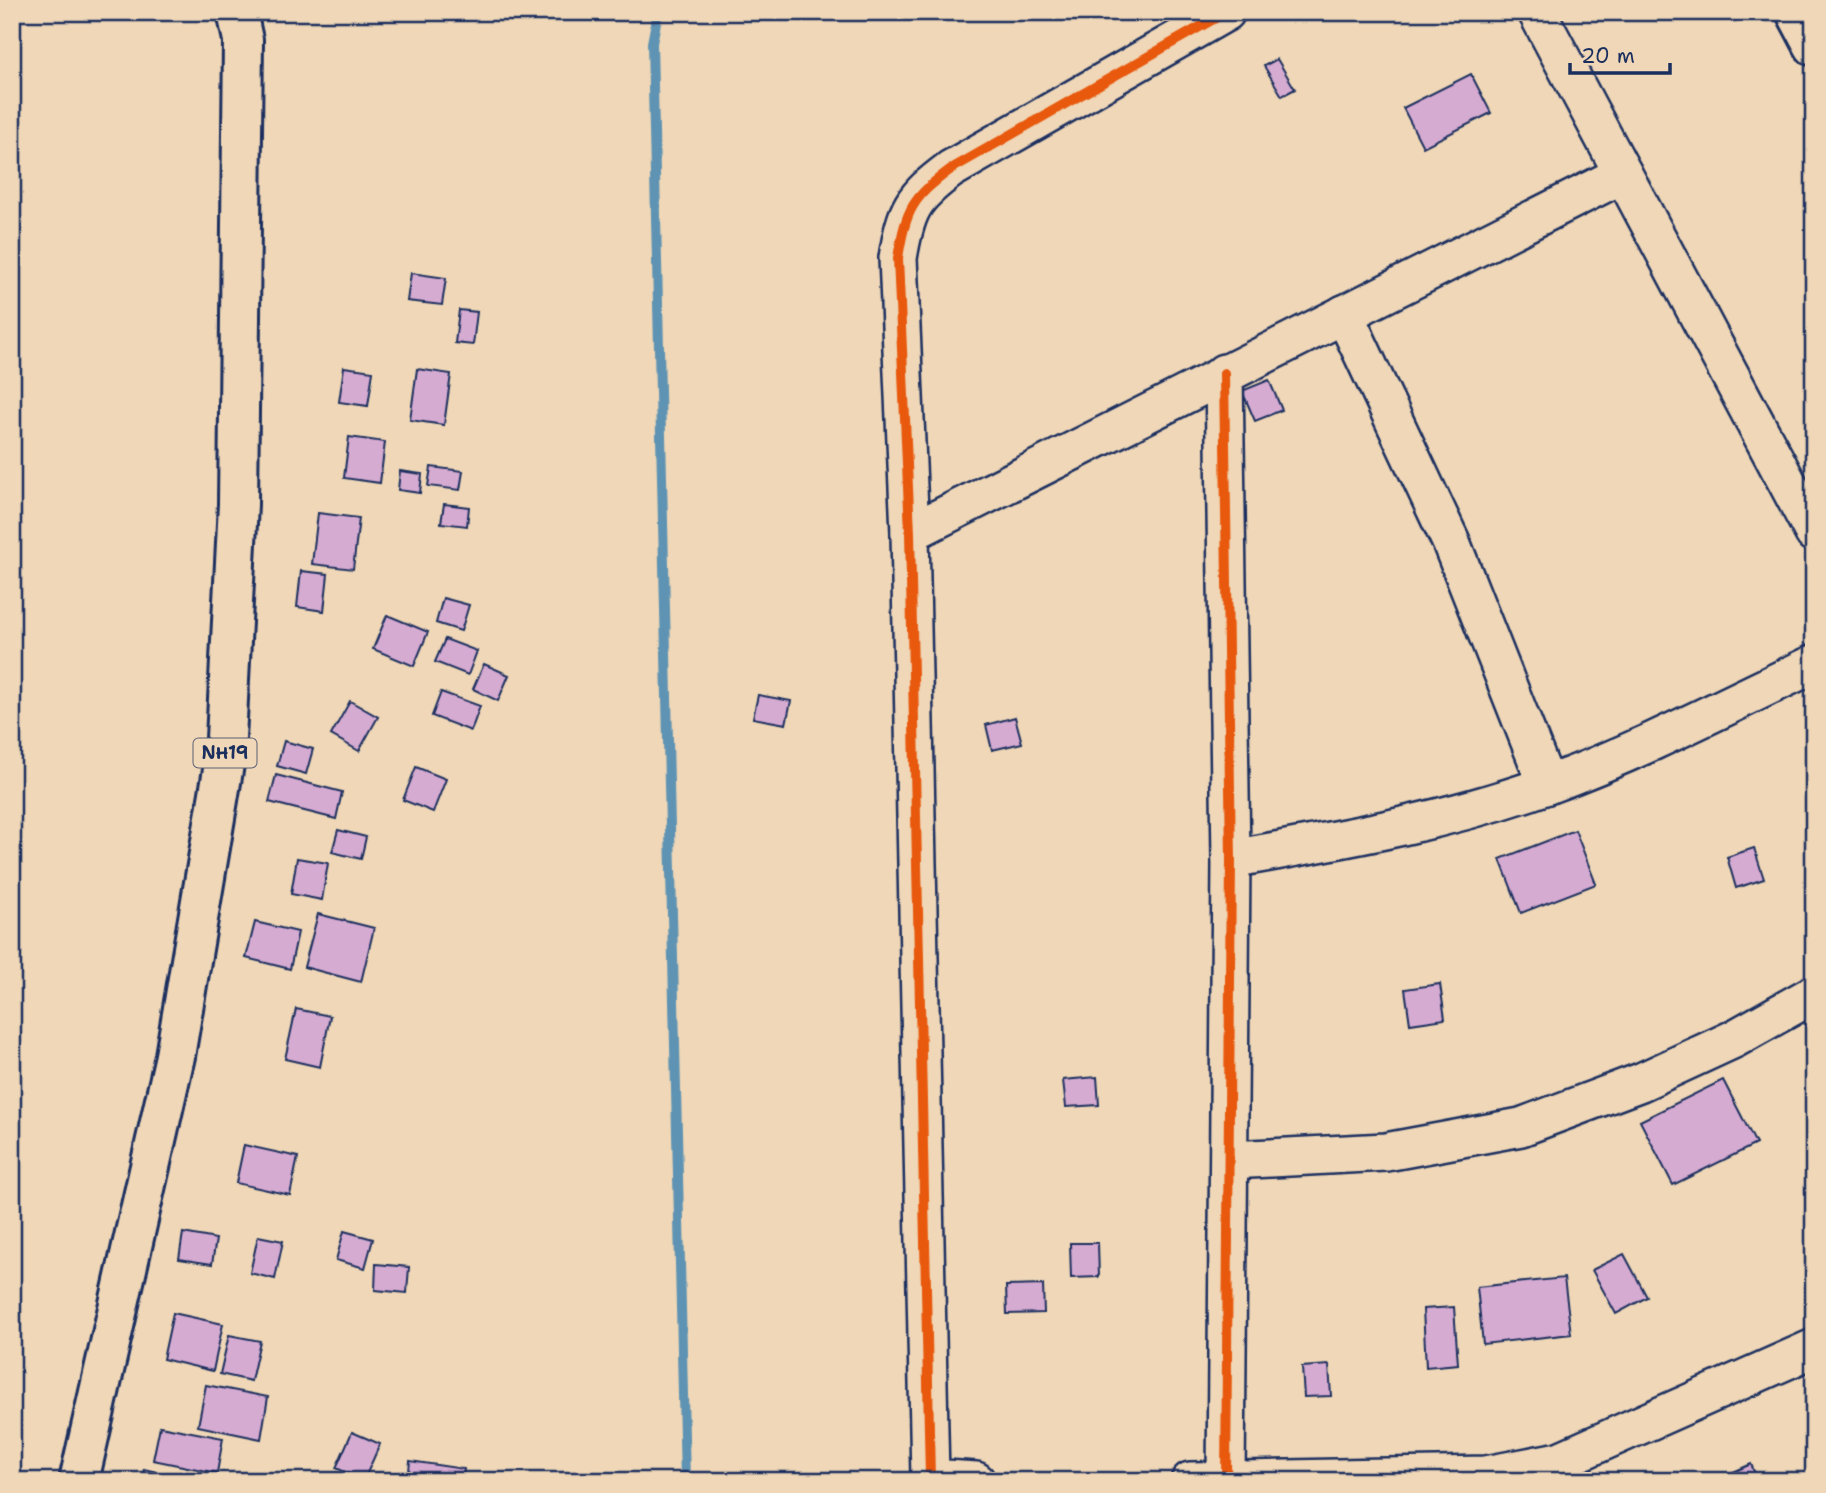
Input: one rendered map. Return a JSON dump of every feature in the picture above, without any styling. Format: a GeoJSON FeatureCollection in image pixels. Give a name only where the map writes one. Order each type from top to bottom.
{"type":"FeatureCollection","features":[{"type":"Feature","properties":{"kind":"main road","name":"NH19"},"geometry":{"type":"LineString","coordinates":[[79,1481],[175,1056],[225,758],[239,464],[243,40],[237,12]]}},
{"type":"Feature","properties":{"kind":"main road"},"geometry":{"type":"LineString","coordinates":[[1796,12],[1814,46]]}},
{"type":"Feature","properties":{"kind":"street"},"geometry":{"type":"LineString","coordinates":[[976,1481],[930,1479],[910,533],[898,258],[903,228],[920,192],[951,169],[1226,12]]}},
{"type":"Feature","properties":{"kind":"street"},"geometry":{"type":"LineString","coordinates":[[1537,12],[1814,533]]}},
{"type":"Feature","properties":{"kind":"street"},"geometry":{"type":"LineString","coordinates":[[910,533],[1623,174]]}},
{"type":"Feature","properties":{"kind":"street"},"geometry":{"type":"LineString","coordinates":[[1345,314],[1451,542],[1547,785]]}},
{"type":"Feature","properties":{"kind":"street"},"geometry":{"type":"LineString","coordinates":[[1224,373],[1231,859],[1226,1480]]}},
{"type":"Feature","properties":{"kind":"street"},"geometry":{"type":"LineString","coordinates":[[1231,859],[1394,829],[1547,785],[1696,720],[1814,664]]}},
{"type":"Feature","properties":{"kind":"street"},"geometry":{"type":"LineString","coordinates":[[1230,1160],[1386,1152],[1521,1127],[1640,1082],[1734,1039],[1814,995]]}},
{"type":"Feature","properties":{"kind":"street"},"geometry":{"type":"LineString","coordinates":[[1190,1481],[1486,1475],[1559,1461],[1814,1348]]}},
{"type":"Feature","properties":{"kind":"building"},"geometry":{"type":"Polygon","coordinates":[[[1277,59],[1295,89],[1282,96],[1264,66],[1277,59]]]}},
{"type":"Feature","properties":{"kind":"building"},"geometry":{"type":"Polygon","coordinates":[[[1471,74],[1491,113],[1423,147],[1403,108],[1471,74]]]}},
{"type":"Feature","properties":{"kind":"building"},"geometry":{"type":"Polygon","coordinates":[[[411,273],[446,278],[442,305],[407,301],[411,273]]]}},
{"type":"Feature","properties":{"kind":"building"},"geometry":{"type":"Polygon","coordinates":[[[459,310],[477,312],[473,345],[455,343],[459,310]]]}},
{"type":"Feature","properties":{"kind":"building"},"geometry":{"type":"Polygon","coordinates":[[[344,367],[373,371],[368,406],[339,402],[344,367]]]}},
{"type":"Feature","properties":{"kind":"building"},"geometry":{"type":"Polygon","coordinates":[[[417,369],[451,374],[444,425],[410,420],[417,369]]]}},
{"type":"Feature","properties":{"kind":"building"},"geometry":{"type":"Polygon","coordinates":[[[1269,380],[1282,410],[1255,421],[1242,391],[1269,380]]]}},
{"type":"Feature","properties":{"kind":"building"},"geometry":{"type":"Polygon","coordinates":[[[349,437],[385,442],[380,483],[344,478],[349,437]]]}},
{"type":"Feature","properties":{"kind":"building"},"geometry":{"type":"Polygon","coordinates":[[[431,467],[463,471],[460,490],[428,486],[431,467]]]}},
{"type":"Feature","properties":{"kind":"building"},"geometry":{"type":"Polygon","coordinates":[[[400,471],[422,474],[420,493],[398,490],[400,471]]]}},
{"type":"Feature","properties":{"kind":"building"},"geometry":{"type":"Polygon","coordinates":[[[444,504],[469,507],[467,526],[441,523],[444,504]]]}},
{"type":"Feature","properties":{"kind":"building"},"geometry":{"type":"Polygon","coordinates":[[[318,513],[359,518],[353,569],[312,564],[318,513]]]}},
{"type":"Feature","properties":{"kind":"building"},"geometry":{"type":"Polygon","coordinates":[[[301,571],[328,574],[324,611],[297,607],[301,571]]]}},
{"type":"Feature","properties":{"kind":"building"},"geometry":{"type":"Polygon","coordinates":[[[443,598],[469,605],[461,631],[436,623],[443,598]]]}},
{"type":"Feature","properties":{"kind":"building"},"geometry":{"type":"Polygon","coordinates":[[[387,615],[428,632],[414,666],[373,649],[387,615]]]}},
{"type":"Feature","properties":{"kind":"building"},"geometry":{"type":"Polygon","coordinates":[[[445,639],[477,651],[468,675],[435,662],[445,639]]]}},
{"type":"Feature","properties":{"kind":"building"},"geometry":{"type":"Polygon","coordinates":[[[484,664],[509,675],[498,701],[473,689],[484,664]]]}},
{"type":"Feature","properties":{"kind":"building"},"geometry":{"type":"Polygon","coordinates":[[[441,692],[480,706],[471,731],[432,716],[441,692]]]}},
{"type":"Feature","properties":{"kind":"building"},"geometry":{"type":"Polygon","coordinates":[[[758,695],[791,701],[786,724],[753,718],[758,695]]]}},
{"type":"Feature","properties":{"kind":"building"},"geometry":{"type":"Polygon","coordinates":[[[350,701],[378,717],[359,751],[331,735],[350,701]]]}},
{"type":"Feature","properties":{"kind":"building"},"geometry":{"type":"Polygon","coordinates":[[[1015,717],[1022,743],[992,750],[986,725],[1015,717]]]}},
{"type":"Feature","properties":{"kind":"building"},"geometry":{"type":"Polygon","coordinates":[[[284,741],[313,749],[306,774],[277,766],[284,741]]]}},
{"type":"Feature","properties":{"kind":"building"},"geometry":{"type":"Polygon","coordinates":[[[416,767],[446,779],[433,812],[403,800],[416,767]]]}},
{"type":"Feature","properties":{"kind":"building"},"geometry":{"type":"Polygon","coordinates":[[[276,775],[342,792],[336,819],[269,802],[276,775]]]}},
{"type":"Feature","properties":{"kind":"building"},"geometry":{"type":"Polygon","coordinates":[[[338,830],[366,837],[361,859],[332,852],[338,830]]]}},
{"type":"Feature","properties":{"kind":"building"},"geometry":{"type":"Polygon","coordinates":[[[1575,830],[1596,884],[1521,913],[1500,859],[1575,830]]]}},
{"type":"Feature","properties":{"kind":"building"},"geometry":{"type":"Polygon","coordinates":[[[1754,848],[1764,879],[1736,888],[1727,857],[1754,848]]]}},
{"type":"Feature","properties":{"kind":"building"},"geometry":{"type":"Polygon","coordinates":[[[297,858],[328,863],[322,900],[291,894],[297,858]]]}},
{"type":"Feature","properties":{"kind":"building"},"geometry":{"type":"Polygon","coordinates":[[[318,914],[374,928],[361,982],[304,967],[318,914]]]}},
{"type":"Feature","properties":{"kind":"building"},"geometry":{"type":"Polygon","coordinates":[[[255,922],[298,932],[290,969],[246,958],[255,922]]]}},
{"type":"Feature","properties":{"kind":"building"},"geometry":{"type":"Polygon","coordinates":[[[1440,984],[1445,1019],[1410,1024],[1405,989],[1440,984]]]}},
{"type":"Feature","properties":{"kind":"building"},"geometry":{"type":"Polygon","coordinates":[[[296,1009],[330,1016],[320,1067],[285,1059],[296,1009]]]}},
{"type":"Feature","properties":{"kind":"building"},"geometry":{"type":"Polygon","coordinates":[[[1097,1077],[1099,1105],[1066,1107],[1063,1080],[1097,1077]]]}},
{"type":"Feature","properties":{"kind":"building"},"geometry":{"type":"Polygon","coordinates":[[[1723,1080],[1756,1144],[1673,1185],[1640,1121],[1723,1080]]]}},
{"type":"Feature","properties":{"kind":"building"},"geometry":{"type":"Polygon","coordinates":[[[244,1145],[298,1157],[290,1195],[236,1183],[244,1145]]]}},
{"type":"Feature","properties":{"kind":"building"},"geometry":{"type":"Polygon","coordinates":[[[344,1231],[373,1239],[365,1268],[336,1260],[344,1231]]]}},
{"type":"Feature","properties":{"kind":"building"},"geometry":{"type":"Polygon","coordinates":[[[183,1233],[216,1239],[212,1264],[179,1259],[183,1233]]]}},
{"type":"Feature","properties":{"kind":"building"},"geometry":{"type":"Polygon","coordinates":[[[258,1236],[283,1241],[275,1279],[250,1273],[258,1236]]]}},
{"type":"Feature","properties":{"kind":"building"},"geometry":{"type":"Polygon","coordinates":[[[1070,1243],[1098,1243],[1099,1277],[1071,1278],[1070,1243]]]}},
{"type":"Feature","properties":{"kind":"building"},"geometry":{"type":"Polygon","coordinates":[[[1624,1254],[1647,1297],[1616,1314],[1592,1270],[1624,1254]]]}},
{"type":"Feature","properties":{"kind":"building"},"geometry":{"type":"Polygon","coordinates":[[[376,1264],[409,1267],[407,1293],[375,1290],[376,1264]]]}},
{"type":"Feature","properties":{"kind":"building"},"geometry":{"type":"Polygon","coordinates":[[[1564,1278],[1571,1334],[1483,1344],[1477,1287],[1564,1278]]]}},
{"type":"Feature","properties":{"kind":"building"},"geometry":{"type":"Polygon","coordinates":[[[1043,1285],[1044,1313],[1007,1314],[1006,1286],[1043,1285]]]}},
{"type":"Feature","properties":{"kind":"building"},"geometry":{"type":"Polygon","coordinates":[[[1454,1307],[1458,1364],[1426,1367],[1423,1309],[1454,1307]]]}},
{"type":"Feature","properties":{"kind":"building"},"geometry":{"type":"Polygon","coordinates":[[[173,1313],[223,1324],[213,1371],[163,1359],[173,1313]]]}},
{"type":"Feature","properties":{"kind":"building"},"geometry":{"type":"Polygon","coordinates":[[[229,1335],[260,1341],[251,1381],[220,1374],[229,1335]]]}},
{"type":"Feature","properties":{"kind":"building"},"geometry":{"type":"Polygon","coordinates":[[[1329,1365],[1331,1396],[1304,1397],[1302,1367],[1329,1365]]]}},
{"type":"Feature","properties":{"kind":"building"},"geometry":{"type":"Polygon","coordinates":[[[206,1385],[268,1397],[261,1439],[198,1426],[206,1385]]]}},
{"type":"Feature","properties":{"kind":"building"},"geometry":{"type":"Polygon","coordinates":[[[160,1426],[223,1438],[217,1473],[153,1460],[160,1426]]]}},
{"type":"Feature","properties":{"kind":"building"},"geometry":{"type":"Polygon","coordinates":[[[352,1432],[380,1444],[364,1480],[336,1468],[352,1432]]]}},
{"type":"Feature","properties":{"kind":"building"},"geometry":{"type":"Polygon","coordinates":[[[410,1461],[464,1469],[463,1481],[408,1481],[410,1461]]]}},
{"type":"Feature","properties":{"kind":"building"},"geometry":{"type":"Polygon","coordinates":[[[1751,1464],[1758,1481],[1713,1481],[1751,1464]]]}},
{"type":"Feature","properties":{"kind":"building"},"geometry":{"type":"Polygon","coordinates":[[[144,1469],[193,1481],[141,1481],[144,1469]]]}},
{"type":"Feature","properties":{"kind":"waterway"},"geometry":{"type":"LineString","coordinates":[[658,12],[652,43],[685,1481]]}},
{"type":"Feature","properties":{"kind":"cycle path"},"geometry":{"type":"LineString","coordinates":[[976,1481],[930,1478],[910,533],[898,258],[904,228],[913,206],[927,188],[951,169],[1226,12]]}},
{"type":"Feature","properties":{"kind":"cycle path"},"geometry":{"type":"LineString","coordinates":[[1224,373],[1231,859],[1226,1481]]}}]}
